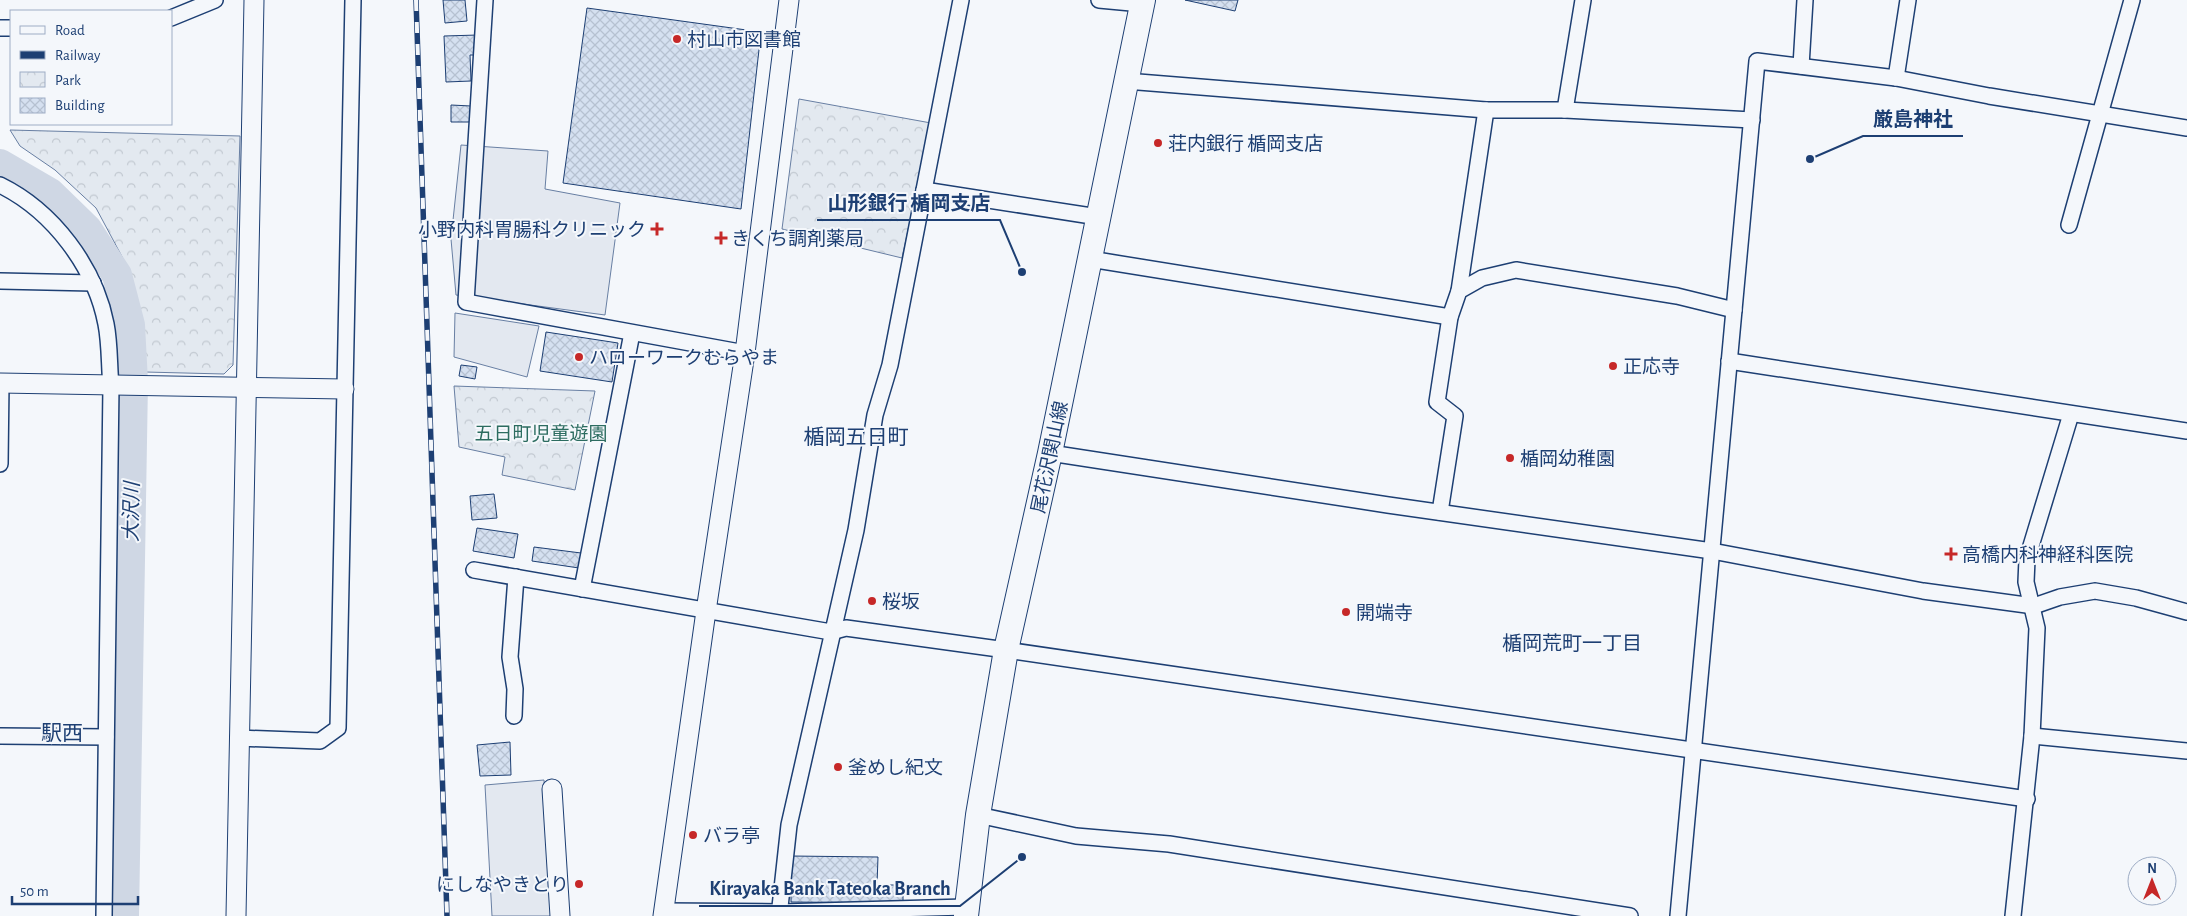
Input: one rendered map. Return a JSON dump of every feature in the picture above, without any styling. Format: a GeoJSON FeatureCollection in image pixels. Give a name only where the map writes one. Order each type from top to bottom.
{"type":"FeatureCollection","features":[{"type":"Feature","properties":{"kind":"main road","name":"尾花沢関山線"},"geometry":{"type":"LineString","coordinates":[[966,912],[978,816],[1006,650],[1050,453],[1143,2]]}},
{"type":"Feature","properties":{"kind":"street"},"geometry":{"type":"LineString","coordinates":[[172,18],[215,0]]}},
{"type":"Feature","properties":{"kind":"street"},"geometry":{"type":"LineString","coordinates":[[236,916],[254,0]]}},
{"type":"Feature","properties":{"kind":"street"},"geometry":{"type":"LineString","coordinates":[[238,738],[320,741],[338,728],[353,0]]}},
{"type":"Feature","properties":{"kind":"street"},"geometry":{"type":"LineString","coordinates":[[485,0],[466,302],[745,353]]}},
{"type":"Feature","properties":{"kind":"street"},"geometry":{"type":"LineString","coordinates":[[789,0],[745,353],[706,611],[664,914],[966,912]]}},
{"type":"Feature","properties":{"kind":"street"},"geometry":{"type":"LineString","coordinates":[[779,914],[789,825],[831,632],[856,530],[875,415],[890,365],[961,0]]}},
{"type":"Feature","properties":{"kind":"street"},"geometry":{"type":"LineString","coordinates":[[1099,0],[1143,2]]}},
{"type":"Feature","properties":{"kind":"street"},"geometry":{"type":"LineString","coordinates":[[1565,110],[1583,0]]}},
{"type":"Feature","properties":{"kind":"street"},"geometry":{"type":"LineString","coordinates":[[1801,66],[1805,0]]}},
{"type":"Feature","properties":{"kind":"street"},"geometry":{"type":"LineString","coordinates":[[1896,78],[1908,0]]}},
{"type":"Feature","properties":{"kind":"street"},"geometry":{"type":"LineString","coordinates":[[2069,225],[2132,0]]}},
{"type":"Feature","properties":{"kind":"street"},"geometry":{"type":"LineString","coordinates":[[1678,916],[1757,61],[1896,78],[1990,96],[2187,128]]}},
{"type":"Feature","properties":{"kind":"street"},"geometry":{"type":"LineString","coordinates":[[1126,81],[1486,110],[1565,110],[1752,120]]}},
{"type":"Feature","properties":{"kind":"street"},"geometry":{"type":"LineString","coordinates":[[1440,512],[1455,416],[1437,402],[1450,317],[1459,291],[1486,110]]}},
{"type":"Feature","properties":{"kind":"street"},"geometry":{"type":"LineString","coordinates":[[0,186],[10,190],[45,217],[71,245],[93,283],[106,324],[117,385],[106,737],[104,916]]}},
{"type":"Feature","properties":{"kind":"street"},"geometry":{"type":"LineString","coordinates":[[924,190],[1098,217]]}},
{"type":"Feature","properties":{"kind":"street"},"geometry":{"type":"LineString","coordinates":[[1090,259],[1450,317]]}},
{"type":"Feature","properties":{"kind":"street"},"geometry":{"type":"LineString","coordinates":[[1459,291],[1482,278],[1516,270],[1677,296],[1734,310]]}},
{"type":"Feature","properties":{"kind":"street"},"geometry":{"type":"LineString","coordinates":[[0,281],[93,283]]}},
{"type":"Feature","properties":{"kind":"street"},"geometry":{"type":"LineString","coordinates":[[582,589],[632,332]]}},
{"type":"Feature","properties":{"kind":"street"},"geometry":{"type":"LineString","coordinates":[[1729,361],[2187,431]]}},
{"type":"Feature","properties":{"kind":"street"},"geometry":{"type":"LineString","coordinates":[[0,464],[1,383],[344,389]]}},
{"type":"Feature","properties":{"kind":"street"},"geometry":{"type":"LineString","coordinates":[[2014,916],[2027,799],[2037,628],[2034,606],[2026,582],[2028,559],[2071,414]]}},
{"type":"Feature","properties":{"kind":"street"},"geometry":{"type":"LineString","coordinates":[[1050,453],[1712,551],[1923,591],[2034,606],[2060,597],[2095,592],[2136,598],[2187,612]]}},
{"type":"Feature","properties":{"kind":"street"},"geometry":{"type":"LineString","coordinates":[[474,570],[831,632],[846,628],[1006,650],[1693,752],[2027,799]]}},
{"type":"Feature","properties":{"kind":"street"},"geometry":{"type":"LineString","coordinates":[[514,716],[514,689],[510,657],[516,578]]}},
{"type":"Feature","properties":{"kind":"street"},"geometry":{"type":"LineString","coordinates":[[0,736],[106,737]]}},
{"type":"Feature","properties":{"kind":"street"},"geometry":{"type":"LineString","coordinates":[[2032,736],[2187,751]]}},
{"type":"Feature","properties":{"kind":"street"},"geometry":{"type":"LineString","coordinates":[[552,789],[560,916]]}},
{"type":"Feature","properties":{"kind":"street"},"geometry":{"type":"LineString","coordinates":[[978,816],[1076,836],[1169,844],[1630,916]]}},
{"type":"Feature","properties":{"kind":"green space"},"geometry":{"type":"Polygon","coordinates":[[[799,99],[931,123],[902,258],[782,229],[799,99]]]}},
{"type":"Feature","properties":{"kind":"green space"},"geometry":{"type":"Polygon","coordinates":[[[10,130],[240,136],[233,365],[224,374],[145,372],[143,331],[127,266],[96,208],[55,170],[20,146],[10,130]]]}},
{"type":"Feature","properties":{"kind":"green space","name":"五日町児童遊園"},"geometry":{"type":"Polygon","coordinates":[[[454,386],[595,391],[575,490],[502,475],[505,457],[459,447],[454,386]]]}},
{"type":"Feature","properties":{"kind":"shaded area"},"geometry":{"type":"Polygon","coordinates":[[[461,145],[548,151],[545,189],[620,203],[605,315],[456,295],[451,239],[461,145]]]}},
{"type":"Feature","properties":{"kind":"shaded area"},"geometry":{"type":"Polygon","coordinates":[[[455,313],[539,326],[527,377],[454,357],[455,313]]]}},
{"type":"Feature","properties":{"kind":"shaded area"},"geometry":{"type":"Polygon","coordinates":[[[544,780],[551,916],[492,916],[485,785],[544,780]]]}},
{"type":"Feature","properties":{"kind":"building"},"geometry":{"type":"Polygon","coordinates":[[[443,0],[465,0],[467,21],[445,23],[443,0]]]}},
{"type":"Feature","properties":{"kind":"building"},"geometry":{"type":"Polygon","coordinates":[[[1185,0],[1238,0],[1235,11],[1185,0]]]}},
{"type":"Feature","properties":{"kind":"building"},"geometry":{"type":"Polygon","coordinates":[[[587,8],[761,32],[741,209],[563,183],[587,8]]]}},
{"type":"Feature","properties":{"kind":"building"},"geometry":{"type":"Polygon","coordinates":[[[478,35],[479,55],[470,55],[471,81],[446,82],[444,36],[478,35]]]}},
{"type":"Feature","properties":{"kind":"building"},"geometry":{"type":"Polygon","coordinates":[[[451,105],[471,106],[471,122],[451,122],[451,105]]]}},
{"type":"Feature","properties":{"kind":"building"},"geometry":{"type":"Polygon","coordinates":[[[546,332],[618,343],[612,382],[540,371],[546,332]]]}},
{"type":"Feature","properties":{"kind":"building"},"geometry":{"type":"Polygon","coordinates":[[[461,365],[477,367],[475,379],[459,376],[461,365]]]}},
{"type":"Feature","properties":{"kind":"building"},"geometry":{"type":"Polygon","coordinates":[[[494,494],[497,518],[472,520],[470,496],[494,494]]]}},
{"type":"Feature","properties":{"kind":"building"},"geometry":{"type":"Polygon","coordinates":[[[477,528],[518,534],[514,558],[473,551],[477,528]]]}},
{"type":"Feature","properties":{"kind":"building"},"geometry":{"type":"Polygon","coordinates":[[[534,547],[581,553],[579,568],[532,561],[534,547]]]}},
{"type":"Feature","properties":{"kind":"building"},"geometry":{"type":"Polygon","coordinates":[[[510,742],[511,775],[480,776],[477,745],[510,742]]]}},
{"type":"Feature","properties":{"kind":"building"},"geometry":{"type":"Polygon","coordinates":[[[791,856],[878,857],[877,885],[903,885],[903,903],[791,902],[791,856]]]}},
{"type":"Feature","properties":{"kind":"waterway","name":"大沢川"},"geometry":{"type":"LineString","coordinates":[[0,164],[50,193],[87,229],[117,275],[130,325],[133,382],[124,916]]}},
{"type":"Feature","properties":{"kind":"railway"},"geometry":{"type":"LineString","coordinates":[[416,0],[447,916]]}},
{"type":"Feature","properties":{"kind":"place","name":"村山市図書館"},"geometry":{"type":"Point","coordinates":[677,39]}},
{"type":"Feature","properties":{"kind":"place","name":"荘内銀行 楯岡支店"},"geometry":{"type":"Point","coordinates":[1158,143]}},
{"type":"Feature","properties":{"kind":"place","name":"厳島神社"},"geometry":{"type":"Point","coordinates":[1810,159]}},
{"type":"Feature","properties":{"kind":"place","name":"小野内科胃腸科クリニック"},"geometry":{"type":"Point","coordinates":[657,229]}},
{"type":"Feature","properties":{"kind":"place","name":"きくち調剤薬局"},"geometry":{"type":"Point","coordinates":[721,238]}},
{"type":"Feature","properties":{"kind":"place","name":"山形銀行 楯岡支店"},"geometry":{"type":"Point","coordinates":[1022,272]}},
{"type":"Feature","properties":{"kind":"place","name":"ハローワークむらやま"},"geometry":{"type":"Point","coordinates":[579,357]}},
{"type":"Feature","properties":{"kind":"place","name":"正応寺"},"geometry":{"type":"Point","coordinates":[1613,366]}},
{"type":"Feature","properties":{"kind":"place","name":"楯岡幼稚園"},"geometry":{"type":"Point","coordinates":[1510,458]}},
{"type":"Feature","properties":{"kind":"place","name":"高橋内科神経科医院"},"geometry":{"type":"Point","coordinates":[1951,554]}},
{"type":"Feature","properties":{"kind":"place","name":"桜坂"},"geometry":{"type":"Point","coordinates":[872,601]}},
{"type":"Feature","properties":{"kind":"place","name":"開端寺"},"geometry":{"type":"Point","coordinates":[1346,612]}},
{"type":"Feature","properties":{"kind":"place","name":"釜めし紀文"},"geometry":{"type":"Point","coordinates":[838,767]}},
{"type":"Feature","properties":{"kind":"place","name":"バラ亭"},"geometry":{"type":"Point","coordinates":[693,835]}},
{"type":"Feature","properties":{"kind":"place","name":"Kirayaka Bank Tateoka Branch"},"geometry":{"type":"Point","coordinates":[1022,857]}},
{"type":"Feature","properties":{"kind":"place","name":"にしなやきとり"},"geometry":{"type":"Point","coordinates":[579,884]}},
{"type":"Feature","properties":{"kind":"district","name":"楯岡五日町"},"geometry":{"type":"Point","coordinates":[856,437]}},
{"type":"Feature","properties":{"kind":"district","name":"楯岡荒町一丁目"},"geometry":{"type":"Point","coordinates":[1572,643]}},
{"type":"Feature","properties":{"kind":"district","name":"駅西"},"geometry":{"type":"Point","coordinates":[62,733]}}]}
